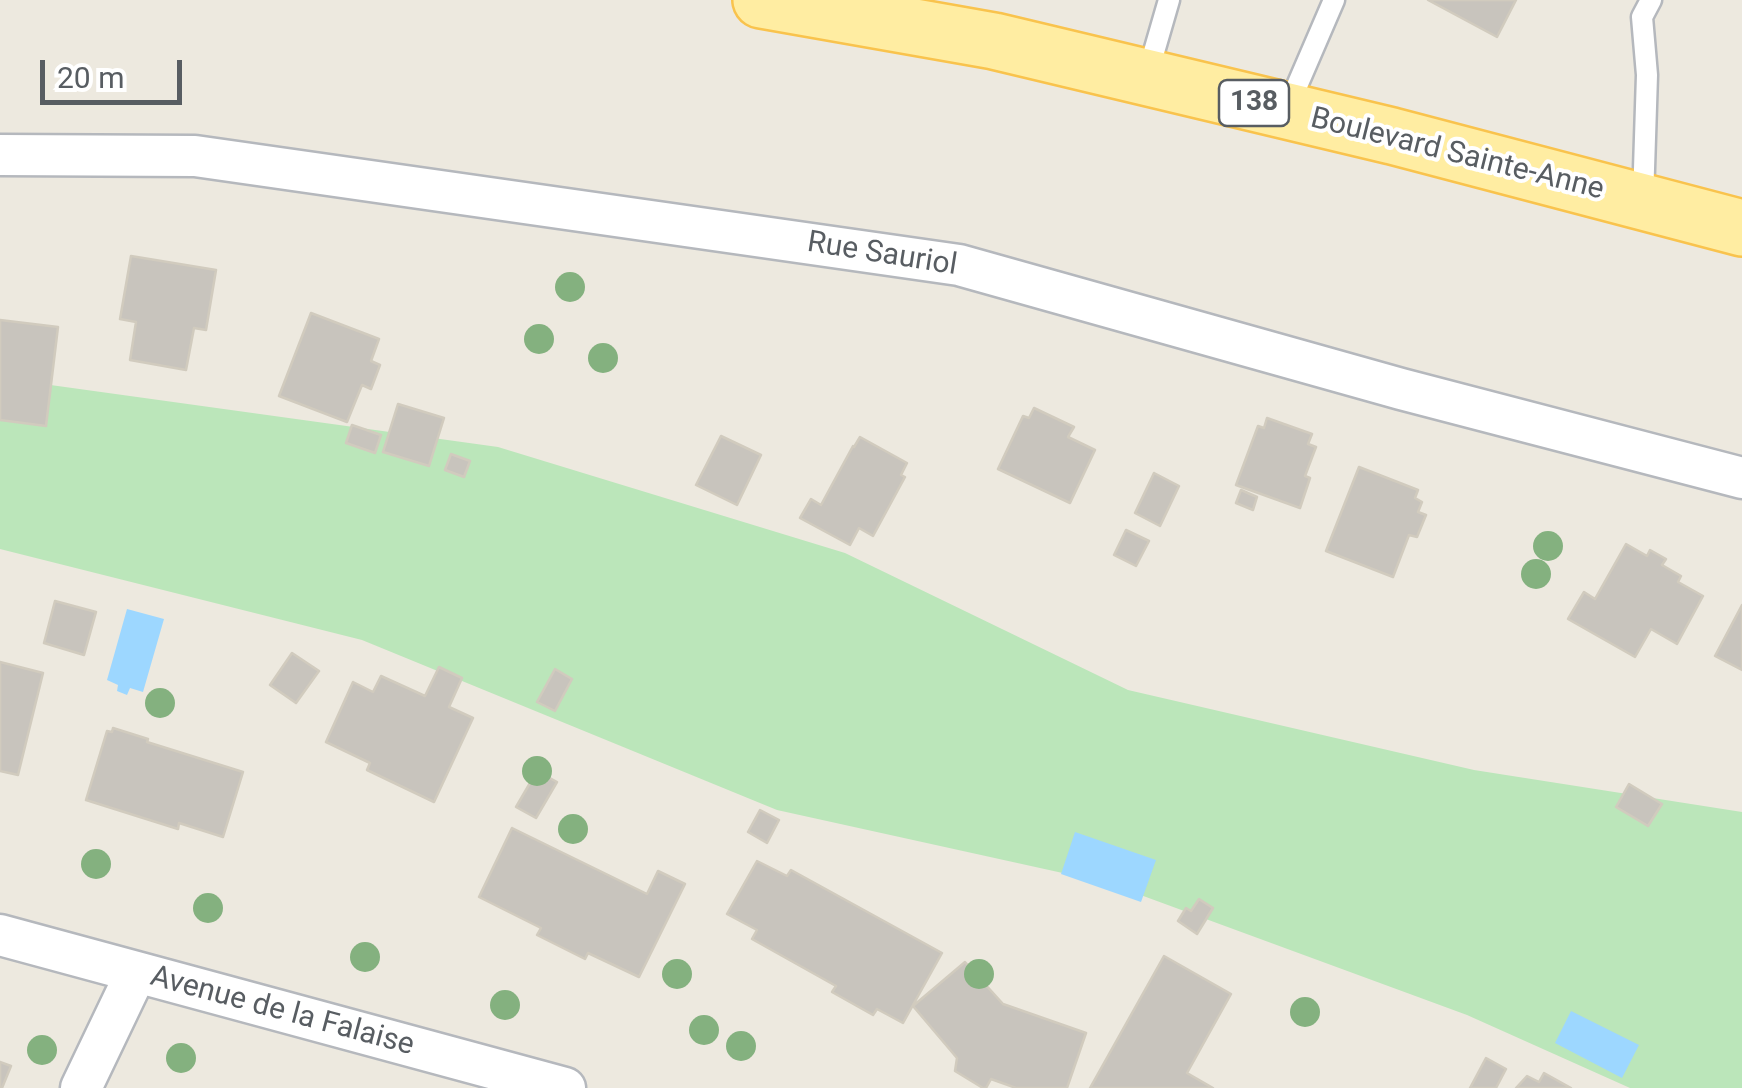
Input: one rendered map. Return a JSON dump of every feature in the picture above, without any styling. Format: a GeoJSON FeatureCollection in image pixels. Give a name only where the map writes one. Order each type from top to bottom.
{"type":"FeatureCollection","features":[{"type":"Feature","properties":{"kind":"main road","name":"Boulevard Sainte-Anne"},"geometry":{"type":"LineString","coordinates":[[761,0],[994,41],[1392,136],[1742,228]]}},
{"type":"Feature","properties":{"kind":"street","name":"Rue Sauriol"},"geometry":{"type":"LineString","coordinates":[[0,155],[195,156],[959,265],[1401,389],[1742,478]]}},
{"type":"Feature","properties":{"kind":"street","name":"Avenue de la Falaise"},"geometry":{"type":"LineString","coordinates":[[0,934],[565,1088]]}},
{"type":"Feature","properties":{"kind":"street"},"geometry":{"type":"LineString","coordinates":[[81,1088],[136,973]]}},
{"type":"Feature","properties":{"kind":"lane"},"geometry":{"type":"LineString","coordinates":[[1146,78],[1169,0]]}},
{"type":"Feature","properties":{"kind":"lane"},"geometry":{"type":"LineString","coordinates":[[1286,111],[1333,0]]}},
{"type":"Feature","properties":{"kind":"lane"},"geometry":{"type":"LineString","coordinates":[[1643,202],[1647,75],[1642,17],[1652,0]]}},
{"type":"Feature","properties":{"kind":"green space"},"geometry":{"type":"Polygon","coordinates":[[[0,378],[498,447],[845,553],[1128,690],[1474,770],[1742,812],[1742,1088],[1630,1088],[1467,1015],[1108,883],[777,810],[362,640],[0,549],[0,378]]]}},
{"type":"Feature","properties":{"kind":"water"},"geometry":{"type":"Polygon","coordinates":[[[127,609],[164,619],[143,692],[130,688],[127,695],[107,680],[127,609]]]}},
{"type":"Feature","properties":{"kind":"water"},"geometry":{"type":"Polygon","coordinates":[[[1075,832],[1156,860],[1141,902],[1061,874],[1075,832]]]}},
{"type":"Feature","properties":{"kind":"water"},"geometry":{"type":"Polygon","coordinates":[[[1571,1011],[1639,1045],[1622,1078],[1555,1043],[1571,1011]]]}},
{"type":"Feature","properties":{"kind":"building"},"geometry":{"type":"Polygon","coordinates":[[[1428,0],[1516,0],[1497,37],[1428,0]]]}},
{"type":"Feature","properties":{"kind":"building"},"geometry":{"type":"Polygon","coordinates":[[[131,256],[216,270],[206,330],[194,328],[186,370],[130,360],[136,322],[120,319],[131,256]]]}},
{"type":"Feature","properties":{"kind":"building"},"geometry":{"type":"Polygon","coordinates":[[[311,313],[379,339],[371,361],[380,365],[371,389],[362,385],[347,422],[279,396],[311,313]]]}},
{"type":"Feature","properties":{"kind":"building"},"geometry":{"type":"Polygon","coordinates":[[[0,320],[58,327],[46,426],[0,420],[0,320]]]}},
{"type":"Feature","properties":{"kind":"building"},"geometry":{"type":"Polygon","coordinates":[[[398,404],[444,418],[429,466],[383,452],[398,404]]]}},
{"type":"Feature","properties":{"kind":"building"},"geometry":{"type":"Polygon","coordinates":[[[1034,408],[1074,427],[1068,437],[1095,450],[1070,503],[998,469],[1023,416],[1029,418],[1034,408]]]}},
{"type":"Feature","properties":{"kind":"building"},"geometry":{"type":"Polygon","coordinates":[[[1267,418],[1312,434],[1308,444],[1316,447],[1305,476],[1310,478],[1300,508],[1236,485],[1258,426],[1264,428],[1267,418]]]}},
{"type":"Feature","properties":{"kind":"building"},"geometry":{"type":"Polygon","coordinates":[[[352,425],[381,435],[375,453],[346,443],[352,425]]]}},
{"type":"Feature","properties":{"kind":"building"},"geometry":{"type":"Polygon","coordinates":[[[721,436],[761,455],[737,505],[696,485],[721,436]]]}},
{"type":"Feature","properties":{"kind":"building"},"geometry":{"type":"Polygon","coordinates":[[[860,437],[907,463],[901,475],[905,477],[873,536],[859,528],[850,545],[800,518],[811,499],[821,505],[860,437]]]}},
{"type":"Feature","properties":{"kind":"building"},"geometry":{"type":"Polygon","coordinates":[[[451,454],[470,461],[464,477],[445,470],[451,454]]]}},
{"type":"Feature","properties":{"kind":"building"},"geometry":{"type":"Polygon","coordinates":[[[1359,467],[1418,490],[1415,498],[1422,502],[1418,512],[1426,515],[1417,537],[1409,535],[1393,577],[1326,551],[1359,467]]]}},
{"type":"Feature","properties":{"kind":"building"},"geometry":{"type":"Polygon","coordinates":[[[1154,473],[1179,486],[1160,526],[1135,513],[1154,473]]]}},
{"type":"Feature","properties":{"kind":"building"},"geometry":{"type":"Polygon","coordinates":[[[1241,490],[1257,497],[1253,510],[1236,503],[1241,490]]]}},
{"type":"Feature","properties":{"kind":"building"},"geometry":{"type":"Polygon","coordinates":[[[1126,530],[1149,541],[1136,566],[1114,555],[1126,530]]]}},
{"type":"Feature","properties":{"kind":"building"},"geometry":{"type":"Polygon","coordinates":[[[1626,544],[1647,556],[1650,550],[1666,559],[1662,565],[1681,576],[1678,582],[1703,596],[1677,644],[1651,629],[1635,657],[1568,619],[1584,592],[1595,599],[1626,544]]]}},
{"type":"Feature","properties":{"kind":"building"},"geometry":{"type":"Polygon","coordinates":[[[55,601],[96,612],[84,655],[44,643],[55,601]]]}},
{"type":"Feature","properties":{"kind":"building"},"geometry":{"type":"Polygon","coordinates":[[[1742,605],[1742,670],[1715,656],[1742,605]]]}},
{"type":"Feature","properties":{"kind":"building"},"geometry":{"type":"Polygon","coordinates":[[[292,653],[319,671],[296,703],[270,685],[292,653]]]}},
{"type":"Feature","properties":{"kind":"building"},"geometry":{"type":"Polygon","coordinates":[[[0,662],[43,673],[18,775],[0,771],[0,662]]]}},
{"type":"Feature","properties":{"kind":"building"},"geometry":{"type":"Polygon","coordinates":[[[439,667],[462,678],[449,707],[473,718],[434,802],[367,770],[370,763],[326,742],[353,682],[373,692],[381,676],[425,696],[439,667]]]}},
{"type":"Feature","properties":{"kind":"building"},"geometry":{"type":"Polygon","coordinates":[[[555,669],[572,679],[555,711],[537,702],[555,669]]]}},
{"type":"Feature","properties":{"kind":"building"},"geometry":{"type":"Polygon","coordinates":[[[113,728],[243,772],[223,837],[179,823],[178,829],[86,800],[107,731],[112,732],[113,728]]]}},
{"type":"Feature","properties":{"kind":"building"},"geometry":{"type":"Polygon","coordinates":[[[537,771],[557,782],[536,818],[516,807],[537,771]]]}},
{"type":"Feature","properties":{"kind":"building"},"geometry":{"type":"Polygon","coordinates":[[[1629,784],[1662,804],[1648,826],[1616,807],[1629,784]]]}},
{"type":"Feature","properties":{"kind":"building"},"geometry":{"type":"Polygon","coordinates":[[[760,810],[779,820],[767,843],[748,832],[760,810]]]}},
{"type":"Feature","properties":{"kind":"building"},"geometry":{"type":"Polygon","coordinates":[[[512,828],[647,894],[658,871],[685,884],[639,977],[588,953],[585,959],[537,935],[541,928],[479,897],[512,828]]]}},
{"type":"Feature","properties":{"kind":"building"},"geometry":{"type":"Polygon","coordinates":[[[757,861],[787,876],[791,870],[942,953],[903,1023],[877,1009],[873,1015],[832,992],[836,986],[752,939],[757,930],[727,914],[757,861]]]}},
{"type":"Feature","properties":{"kind":"building"},"geometry":{"type":"Polygon","coordinates":[[[1199,899],[1213,908],[1197,934],[1178,921],[1186,908],[1191,911],[1199,899]]]}},
{"type":"Feature","properties":{"kind":"building"},"geometry":{"type":"Polygon","coordinates":[[[1164,956],[1231,994],[1187,1073],[1213,1088],[1090,1088],[1164,956]]]}},
{"type":"Feature","properties":{"kind":"building"},"geometry":{"type":"Polygon","coordinates":[[[965,962],[1003,1004],[1086,1033],[1067,1088],[1016,1088],[991,1079],[983,1088],[955,1071],[957,1058],[913,1006],[965,962]]]}},
{"type":"Feature","properties":{"kind":"building"},"geometry":{"type":"Polygon","coordinates":[[[1486,1058],[1506,1069],[1496,1088],[1470,1088],[1486,1058]]]}},
{"type":"Feature","properties":{"kind":"building"},"geometry":{"type":"Polygon","coordinates":[[[0,1062],[11,1066],[2,1088],[0,1088],[0,1062]]]}},
{"type":"Feature","properties":{"kind":"building"},"geometry":{"type":"Polygon","coordinates":[[[1544,1073],[1571,1088],[1516,1088],[1527,1076],[1539,1082],[1544,1073]]]}}]}
